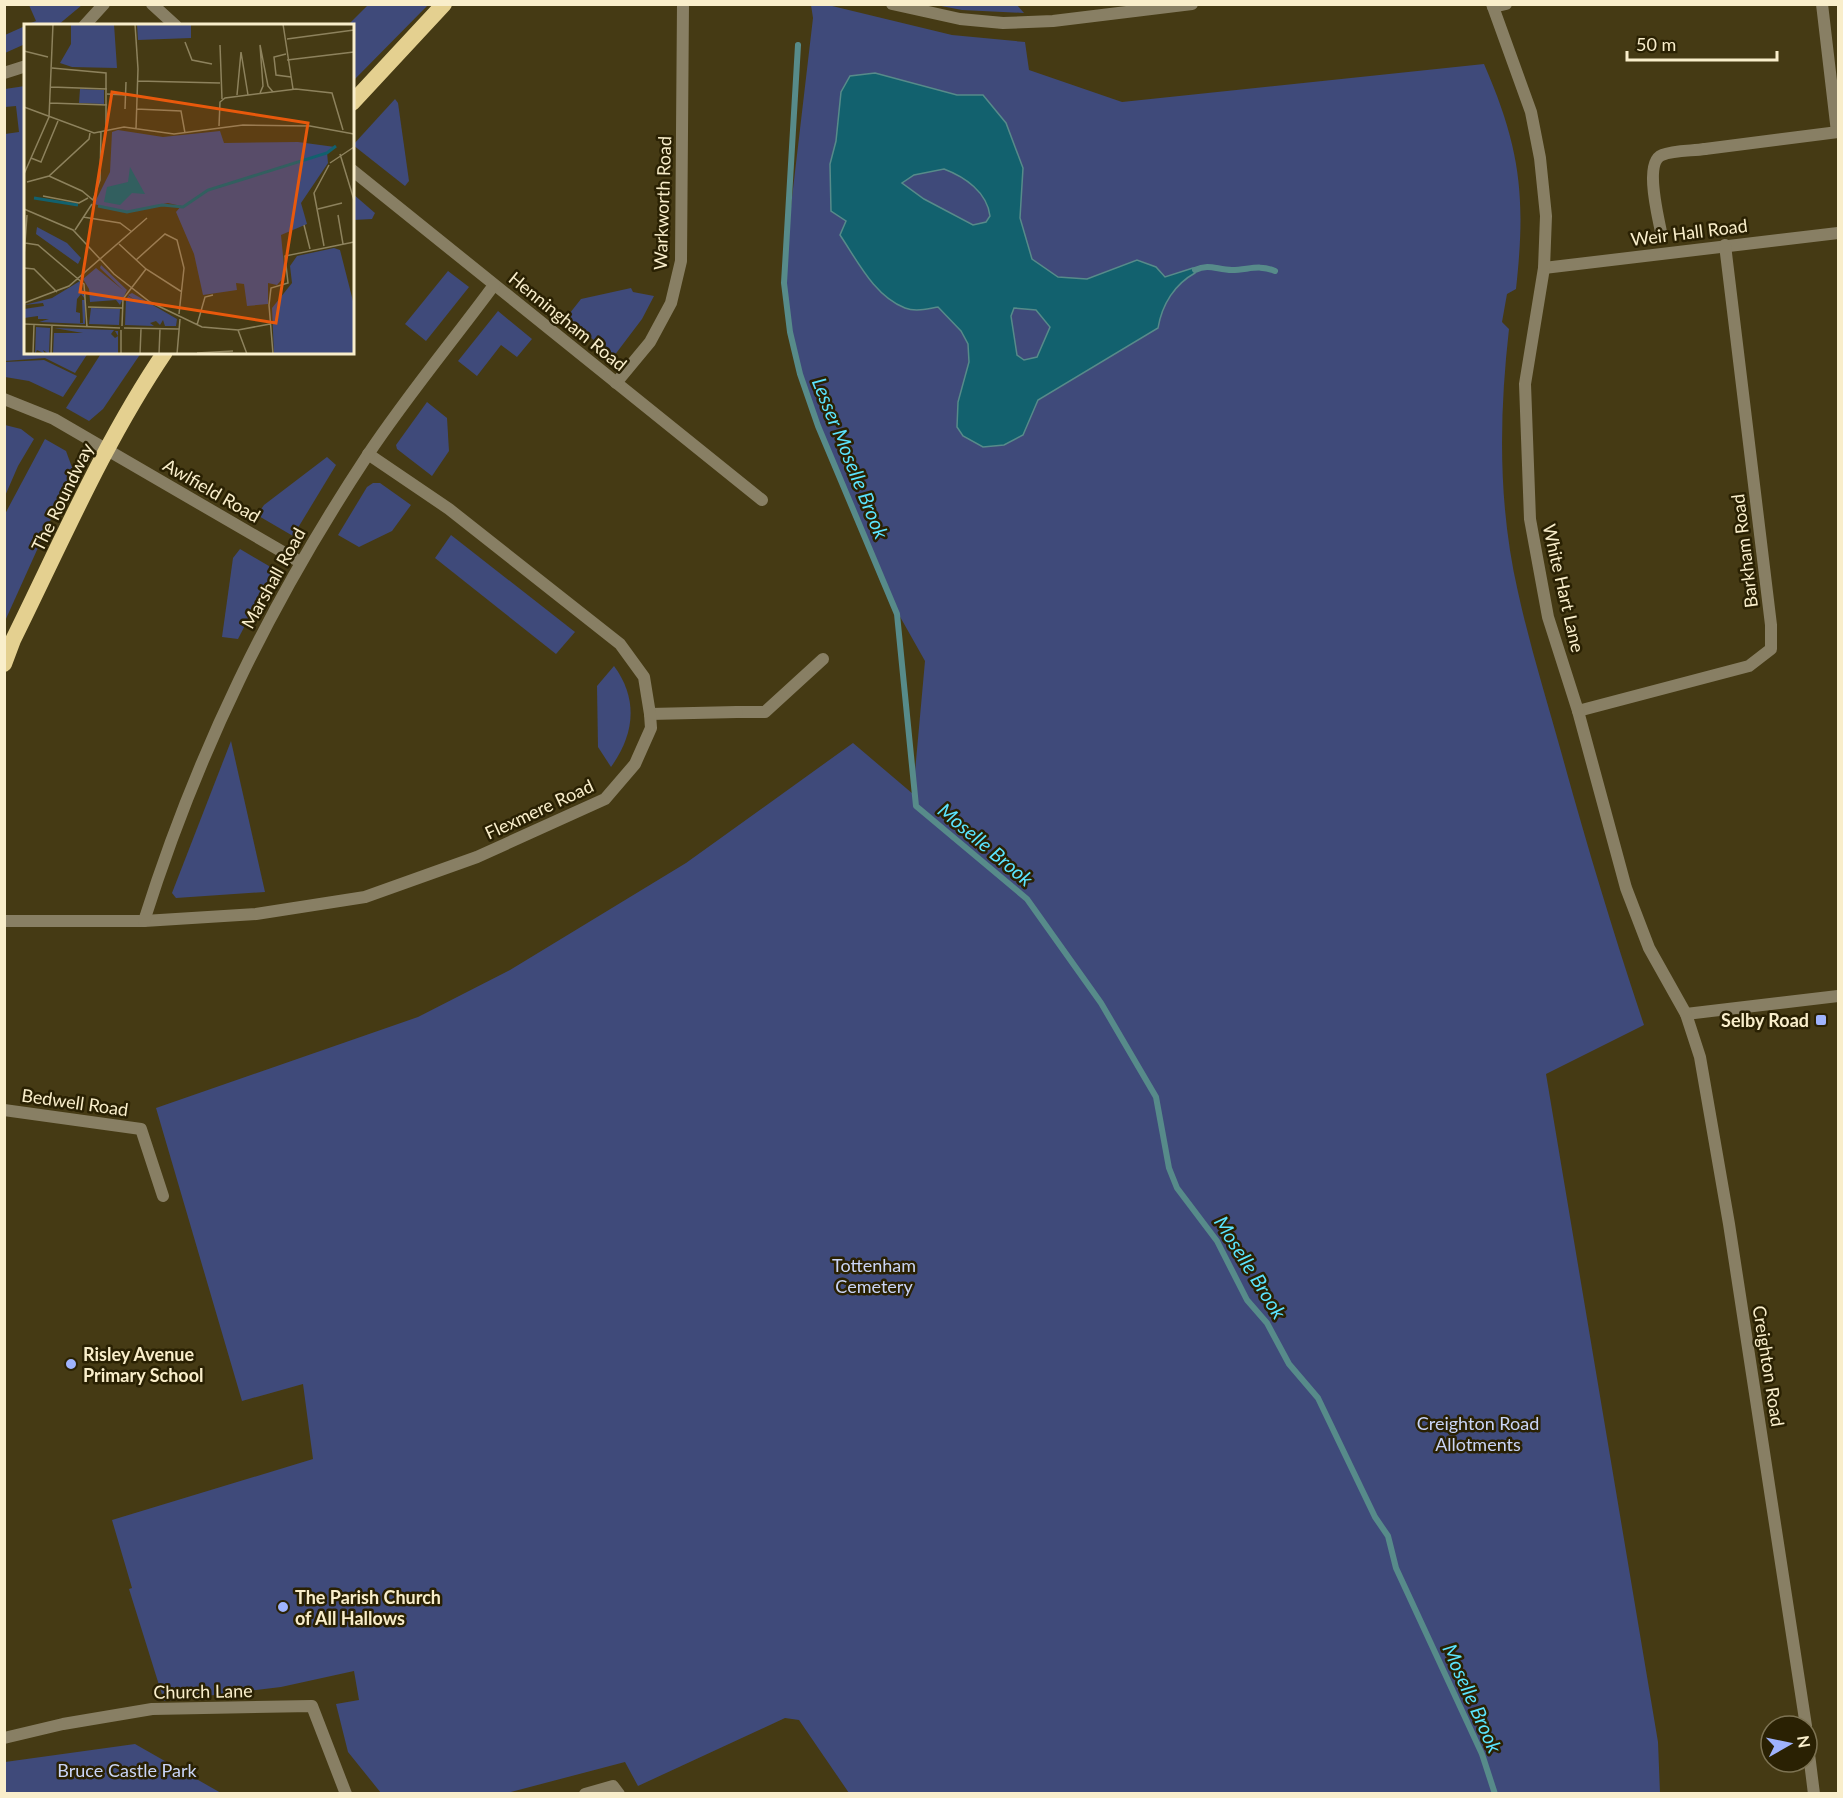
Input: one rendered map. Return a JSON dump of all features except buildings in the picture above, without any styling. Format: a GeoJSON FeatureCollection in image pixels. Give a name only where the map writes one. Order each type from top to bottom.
{"type":"FeatureCollection","features":[{"type":"Feature","properties":{"kind":"highway"},"geometry":{"type":"LineString","coordinates":[[354,101],[444,4]]}},
{"type":"Feature","properties":{"kind":"highway","name":"The Roundway"},"geometry":{"type":"LineString","coordinates":[[4,664],[13,640],[130,403],[164,354]]}},
{"type":"Feature","properties":{"kind":"street"},"geometry":{"type":"LineString","coordinates":[[86,24],[104,4]]}},
{"type":"Feature","properties":{"kind":"street"},"geometry":{"type":"LineString","coordinates":[[152,4],[174,24]]}},
{"type":"Feature","properties":{"kind":"street","name":"Warkworth Road"},"geometry":{"type":"LineString","coordinates":[[616,383],[650,342],[671,303],[681,261],[683,4]]}},
{"type":"Feature","properties":{"kind":"street"},"geometry":{"type":"LineString","coordinates":[[892,4],[960,19],[1003,23],[1053,21],[1192,4]]}},
{"type":"Feature","properties":{"kind":"street"},"geometry":{"type":"LineString","coordinates":[[1493,6],[1506,4]]}},
{"type":"Feature","properties":{"kind":"street"},"geometry":{"type":"LineString","coordinates":[[1661,232],[1652,174],[1656,159],[1662,155],[1838,132],[1822,4]]}},
{"type":"Feature","properties":{"kind":"street","name":"White Hart Lane"},"geometry":{"type":"LineString","coordinates":[[1493,6],[1531,112],[1538,147],[1546,216],[1544,268],[1525,384],[1530,519],[1548,617],[1578,711],[1626,888],[1649,948],[1686,1014]]}},
{"type":"Feature","properties":{"kind":"street"},"geometry":{"type":"LineString","coordinates":[[4,73],[24,67]]}},
{"type":"Feature","properties":{"kind":"street","name":"Henningham Road"},"geometry":{"type":"LineString","coordinates":[[354,172],[762,500]]}},
{"type":"Feature","properties":{"kind":"street","name":"Weir Hall Road"},"geometry":{"type":"LineString","coordinates":[[1544,268],[1839,233]]}},
{"type":"Feature","properties":{"kind":"street","name":"Barkham Road"},"geometry":{"type":"LineString","coordinates":[[1578,711],[1749,666],[1771,649],[1771,625],[1725,245]]}},
{"type":"Feature","properties":{"kind":"street","name":"Marshall Road"},"geometry":{"type":"LineString","coordinates":[[144,921],[168,845],[219,718],[300,562],[368,454],[494,285]]}},
{"type":"Feature","properties":{"kind":"street","name":"Awlfield Road"},"geometry":{"type":"LineString","coordinates":[[4,399],[54,419],[300,562]]}},
{"type":"Feature","properties":{"kind":"street","name":"Flexmere Road"},"geometry":{"type":"LineString","coordinates":[[4,921],[144,921],[256,914],[365,897],[477,857],[605,799],[635,764],[651,728],[650,714],[644,677],[620,645],[449,509],[368,454]]}},
{"type":"Feature","properties":{"kind":"street"},"geometry":{"type":"LineString","coordinates":[[650,714],[765,712],[823,659]]}},
{"type":"Feature","properties":{"kind":"street"},"geometry":{"type":"LineString","coordinates":[[1686,1014],[1839,996]]}},
{"type":"Feature","properties":{"kind":"street","name":"Creighton Road"},"geometry":{"type":"LineString","coordinates":[[1686,1014],[1700,1057],[1712,1116],[1804,1714]]}},
{"type":"Feature","properties":{"kind":"street","name":"Bedwell Road"},"geometry":{"type":"LineString","coordinates":[[4,1110],[141,1129],[163,1197]]}},
{"type":"Feature","properties":{"kind":"street","name":"Church Lane"},"geometry":{"type":"LineString","coordinates":[[4,1738],[63,1724],[152,1709],[312,1706],[346,1794]]}},
{"type":"Feature","properties":{"kind":"street"},"geometry":{"type":"LineString","coordinates":[[1812,1774],[1814,1794]]}},
{"type":"Feature","properties":{"kind":"street"},"geometry":{"type":"LineString","coordinates":[[585,1794],[616,1790]]}},
{"type":"Feature","properties":{"kind":"green space"},"geometry":{"type":"Polygon","coordinates":[[[29,5],[82,5],[59,24],[28,24],[36,21],[29,5]]]}},
{"type":"Feature","properties":{"kind":"green space"},"geometry":{"type":"Polygon","coordinates":[[[368,5],[428,5],[354,80],[354,24],[349,24],[368,5]]]}},
{"type":"Feature","properties":{"kind":"green space","name":"Tottenham Cemetery"},"geometry":{"type":"Polygon","coordinates":[[[811,5],[828,5],[952,35],[1025,42],[1029,70],[1122,102],[1484,64],[1506,122],[1518,174],[1520,200],[1516,289],[1507,294],[1502,322],[1509,329],[1503,395],[1502,461],[1511,559],[1528,633],[1571,789],[1644,1025],[1546,1074],[1658,1742],[1660,1793],[849,1793],[799,1720],[785,1718],[638,1786],[625,1762],[507,1793],[381,1793],[348,1752],[336,1704],[359,1700],[354,1671],[281,1687],[164,1701],[129,1589],[132,1588],[112,1520],[313,1459],[303,1384],[242,1401],[156,1108],[418,1017],[510,970],[686,863],[853,743],[913,794],[925,661],[881,583],[799,374],[782,283],[813,18],[811,5]]]}},
{"type":"Feature","properties":{"kind":"green space"},"geometry":{"type":"Polygon","coordinates":[[[936,5],[1017,5],[1024,13],[962,10],[936,5]]]}},
{"type":"Feature","properties":{"kind":"green space"},"geometry":{"type":"Polygon","coordinates":[[[24,26],[24,44],[5,53],[5,35],[24,26]]]}},
{"type":"Feature","properties":{"kind":"green space"},"geometry":{"type":"Polygon","coordinates":[[[24,86],[24,354],[87,354],[75,373],[45,358],[5,361],[5,134],[19,132],[16,106],[5,107],[5,89],[24,86]]]}},
{"type":"Feature","properties":{"kind":"green space"},"geometry":{"type":"Polygon","coordinates":[[[395,99],[398,103],[409,181],[405,186],[354,144],[395,99]]]}},
{"type":"Feature","properties":{"kind":"green space"},"geometry":{"type":"Polygon","coordinates":[[[354,195],[375,213],[372,219],[354,220],[354,195]]]}},
{"type":"Feature","properties":{"kind":"green space"},"geometry":{"type":"Polygon","coordinates":[[[448,271],[469,287],[426,341],[405,324],[448,271]]]}},
{"type":"Feature","properties":{"kind":"green space"},"geometry":{"type":"Polygon","coordinates":[[[631,288],[633,292],[654,296],[642,319],[614,356],[566,318],[581,299],[631,288]]]}},
{"type":"Feature","properties":{"kind":"green space"},"geometry":{"type":"Polygon","coordinates":[[[498,311],[532,339],[517,357],[501,345],[477,376],[458,361],[498,311]]]}},
{"type":"Feature","properties":{"kind":"green space"},"geometry":{"type":"Polygon","coordinates":[[[101,354],[140,354],[103,409],[89,421],[66,408],[101,354]]]}},
{"type":"Feature","properties":{"kind":"green space"},"geometry":{"type":"Polygon","coordinates":[[[44,360],[77,376],[63,397],[29,381],[5,377],[5,362],[44,360]]]}},
{"type":"Feature","properties":{"kind":"green space"},"geometry":{"type":"Polygon","coordinates":[[[427,402],[447,418],[449,451],[432,476],[397,449],[396,445],[427,402]]]}},
{"type":"Feature","properties":{"kind":"green space"},"geometry":{"type":"Polygon","coordinates":[[[5,425],[21,429],[34,439],[18,466],[5,496],[5,425]]]}},
{"type":"Feature","properties":{"kind":"green space"},"geometry":{"type":"Polygon","coordinates":[[[45,439],[66,451],[73,470],[5,621],[5,514],[45,439]]]}},
{"type":"Feature","properties":{"kind":"green space"},"geometry":{"type":"Polygon","coordinates":[[[327,457],[336,465],[293,536],[257,515],[264,505],[327,457]]]}},
{"type":"Feature","properties":{"kind":"green space"},"geometry":{"type":"Polygon","coordinates":[[[373,483],[380,483],[411,505],[392,531],[359,547],[338,535],[367,487],[373,483]]]}},
{"type":"Feature","properties":{"kind":"green space"},"geometry":{"type":"Polygon","coordinates":[[[451,535],[575,632],[556,654],[435,558],[451,535]]]}},
{"type":"Feature","properties":{"kind":"green space"},"geometry":{"type":"Polygon","coordinates":[[[240,549],[274,569],[238,639],[222,637],[233,558],[240,549]]]}},
{"type":"Feature","properties":{"kind":"green space"},"geometry":{"type":"Polygon","coordinates":[[[614,666],[627,692],[630,717],[625,742],[611,767],[598,747],[597,686],[614,666]]]}},
{"type":"Feature","properties":{"kind":"green space"},"geometry":{"type":"Polygon","coordinates":[[[231,741],[265,892],[176,898],[172,893],[231,741]]]}},
{"type":"Feature","properties":{"kind":"green space","name":"Bruce Castle Park"},"geometry":{"type":"Polygon","coordinates":[[[135,1744],[221,1793],[5,1793],[5,1762],[135,1744]]]}},
{"type":"Feature","properties":{"kind":"shaded area"},"geometry":{"type":"Polygon","coordinates":[[[875,73],[957,95],[983,95],[1006,123],[1023,168],[1020,218],[1032,259],[1058,277],[1087,279],[1137,260],[1156,267],[1165,277],[1193,268],[1195,273],[1181,283],[1170,296],[1158,328],[1038,400],[1023,435],[1004,445],[983,447],[963,436],[957,427],[958,402],[969,362],[968,344],[961,331],[938,307],[922,310],[909,309],[884,295],[867,276],[840,235],[846,221],[831,211],[830,164],[836,141],[841,92],[850,76],[875,73]],[[944,169],[914,175],[902,183],[924,199],[973,225],[986,222],[990,216],[980,193],[960,176],[944,169]],[[1014,308],[1011,316],[1017,355],[1024,360],[1037,357],[1050,327],[1036,310],[1014,308]]]}},
{"type":"Feature","properties":{"kind":"waterway","name":"Moselle Brook"},"geometry":{"type":"LineString","coordinates":[[798,45],[784,283],[790,332],[800,374],[818,426],[897,614],[916,806],[1027,899],[1101,1003],[1156,1097],[1169,1168],[1177,1188],[1217,1241],[1247,1300],[1267,1323],[1289,1364],[1318,1398],[1375,1517],[1388,1536],[1396,1568],[1482,1754],[1495,1794]]}},
{"type":"Feature","properties":{"kind":"waterway"},"geometry":{"type":"LineString","coordinates":[[1195,270],[1209,267],[1232,270],[1264,268],[1275,271]]}},
{"type":"Feature","properties":{"kind":"place","name":"Selby Road"},"geometry":{"type":"Point","coordinates":[1821,1020]}},
{"type":"Feature","properties":{"kind":"place","name":"Risley Avenue Primary School"},"geometry":{"type":"Point","coordinates":[71,1364]}},
{"type":"Feature","properties":{"kind":"place","name":"The Parish Church of All Hallows"},"geometry":{"type":"Point","coordinates":[283,1607]}},
{"type":"Feature","properties":{"kind":"water label","name":"Lesser Moselle Brook"},"geometry":{"type":"Point","coordinates":[851,458]}},
{"type":"Feature","properties":{"kind":"park label","name":"Creighton Road Allotments"},"geometry":{"type":"Point","coordinates":[1478,1433]}}]}
